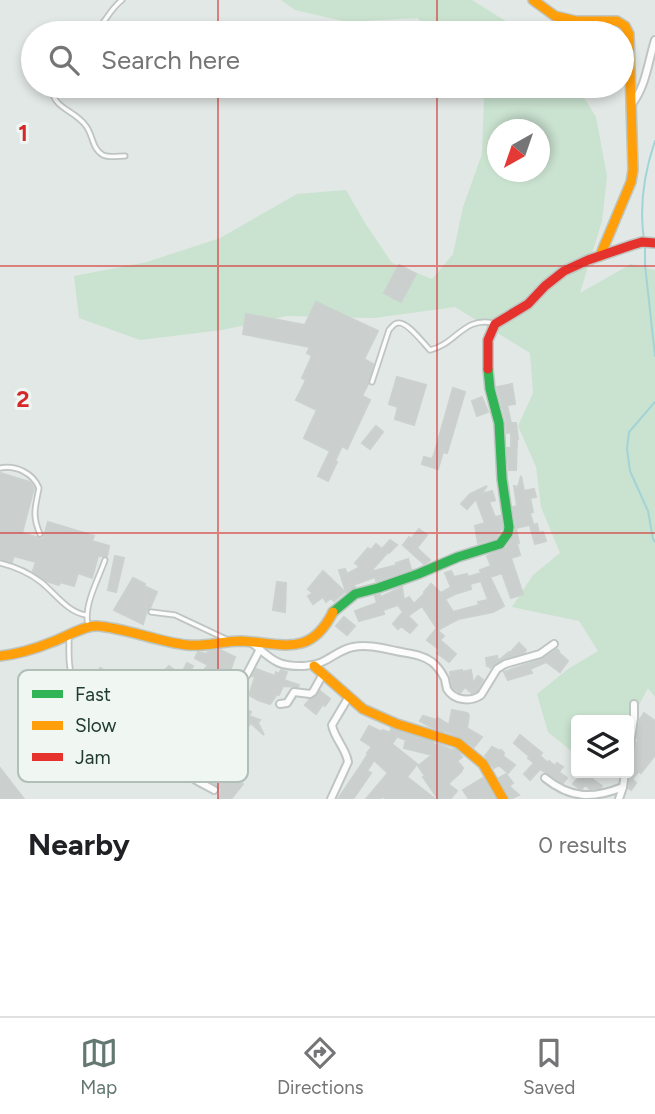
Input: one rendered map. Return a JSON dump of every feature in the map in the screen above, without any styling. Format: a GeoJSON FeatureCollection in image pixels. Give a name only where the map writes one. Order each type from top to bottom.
{"type":"FeatureCollection","features":[{"type":"Feature","properties":{"kind":"street"},"geometry":{"type":"LineString","coordinates":[[533,0],[555,16],[576,21],[617,21]]}},
{"type":"Feature","properties":{"kind":"street"},"geometry":{"type":"LineString","coordinates":[[631,106],[643,85],[655,40]]}},
{"type":"Feature","properties":{"kind":"street"},"geometry":{"type":"LineString","coordinates":[[600,257],[631,182],[631,98]]}},
{"type":"Feature","properties":{"kind":"street"},"geometry":{"type":"LineString","coordinates":[[248,671],[259,642],[286,646],[306,642],[316,637],[334,610],[355,594],[497,546],[503,541],[509,527],[502,479],[499,423],[490,389],[487,356],[488,340],[495,324],[527,304],[564,271],[649,242]]}},
{"type":"Feature","properties":{"kind":"street"},"geometry":{"type":"LineString","coordinates":[[0,656],[24,651],[89,627],[100,626],[187,645],[199,646],[230,641],[256,646],[285,666],[314,666],[356,646],[379,648],[420,655],[429,660],[445,678],[447,689],[465,700],[481,695],[497,668],[540,654],[554,644]]}},
{"type":"Feature","properties":{"kind":"street"},"geometry":{"type":"LineString","coordinates":[[314,666],[363,709],[381,718],[458,743],[483,764],[503,799]]}},
{"type":"Feature","properties":{"kind":"street"},"geometry":{"type":"LineString","coordinates":[[280,704],[287,703],[294,692],[313,692],[323,674]]}},
{"type":"Feature","properties":{"kind":"street"},"geometry":{"type":"LineString","coordinates":[[331,799],[348,762],[332,725],[348,698]]}},
{"type":"Feature","properties":{"kind":"street"},"geometry":{"type":"LineString","coordinates":[[633,715],[634,704]]}},
{"type":"Feature","properties":{"kind":"street"},"geometry":{"type":"LineString","coordinates":[[545,778],[565,792],[592,796],[623,787]]}},
{"type":"Feature","properties":{"kind":"street"},"geometry":{"type":"LineString","coordinates":[[619,799],[624,778]]}},
{"type":"Feature","properties":{"kind":"street"},"geometry":{"type":"LineString","coordinates":[[200,782],[214,790]]}},
{"type":"Feature","properties":{"kind":"lane"},"geometry":{"type":"LineString","coordinates":[[104,21],[114,6],[122,0]]}},
{"type":"Feature","properties":{"kind":"lane"},"geometry":{"type":"LineString","coordinates":[[54,98],[88,127],[100,153],[125,156]]}},
{"type":"Feature","properties":{"kind":"lane"},"geometry":{"type":"LineString","coordinates":[[372,382],[389,330],[395,323],[401,322],[408,326],[430,350],[437,349],[477,322],[495,324]]}},
{"type":"Feature","properties":{"kind":"lane"},"geometry":{"type":"LineString","coordinates":[[0,468],[8,466],[18,469],[33,478],[38,485],[34,512],[40,534]]}},
{"type":"Feature","properties":{"kind":"lane"},"geometry":{"type":"LineString","coordinates":[[89,627],[86,615],[106,560]]}},
{"type":"Feature","properties":{"kind":"lane"},"geometry":{"type":"LineString","coordinates":[[0,563],[30,573],[64,604],[86,615]]}},
{"type":"Feature","properties":{"kind":"lane"},"geometry":{"type":"LineString","coordinates":[[151,612],[175,615],[230,641]]}},
{"type":"Feature","properties":{"kind":"lane"},"geometry":{"type":"LineString","coordinates":[[69,635],[70,670]]}},
{"type":"Feature","properties":{"kind":"green space"},"geometry":{"type":"Polygon","coordinates":[[[281,0],[472,0],[506,21],[420,21],[417,18],[343,21],[295,10],[281,0]]]}},
{"type":"Feature","properties":{"kind":"green space"},"geometry":{"type":"Polygon","coordinates":[[[483,98],[584,98],[596,117],[607,176],[602,221],[580,293],[631,264],[655,270],[655,697],[648,688],[634,715],[571,715],[571,751],[548,732],[537,694],[568,669],[598,651],[579,621],[512,607],[533,575],[560,553],[541,507],[536,467],[518,426],[533,393],[530,353],[455,307],[374,318],[287,316],[222,330],[140,340],[79,318],[74,276],[147,262],[220,238],[297,194],[346,190],[392,263],[432,279],[453,254],[463,207],[482,154],[483,98]]]}},
{"type":"Feature","properties":{"kind":"building"},"geometry":{"type":"Polygon","coordinates":[[[399,265],[416,274],[401,302],[384,293],[399,265]]]}},
{"type":"Feature","properties":{"kind":"building"},"geometry":{"type":"Polygon","coordinates":[[[316,302],[378,331],[364,359],[373,364],[362,396],[370,400],[347,449],[342,446],[328,481],[318,476],[330,451],[304,438],[317,410],[296,400],[306,380],[302,378],[312,356],[307,353],[310,347],[243,334],[246,314],[305,325],[316,302]]]}},
{"type":"Feature","properties":{"kind":"building"},"geometry":{"type":"Polygon","coordinates":[[[397,377],[426,385],[414,425],[395,419],[398,407],[389,404],[397,377]]]}},
{"type":"Feature","properties":{"kind":"building"},"geometry":{"type":"Polygon","coordinates":[[[512,384],[515,404],[507,405],[511,423],[516,423],[516,470],[509,470],[507,448],[511,448],[511,432],[507,433],[497,387],[512,384]]]}},
{"type":"Feature","properties":{"kind":"building"},"geometry":{"type":"Polygon","coordinates":[[[453,388],[465,392],[447,453],[443,452],[438,469],[422,464],[424,457],[432,459],[434,455],[453,388]]]}},
{"type":"Feature","properties":{"kind":"building"},"geometry":{"type":"Polygon","coordinates":[[[482,397],[488,412],[477,416],[472,401],[482,397]]]}},
{"type":"Feature","properties":{"kind":"building"},"geometry":{"type":"Polygon","coordinates":[[[376,426],[383,432],[370,449],[362,443],[376,426]]]}},
{"type":"Feature","properties":{"kind":"building"},"geometry":{"type":"Polygon","coordinates":[[[0,473],[30,482],[34,488],[22,533],[43,539],[48,522],[94,536],[92,541],[109,546],[107,556],[98,556],[92,578],[78,573],[74,586],[60,582],[59,585],[46,581],[33,571],[36,562],[14,556],[12,562],[0,559],[0,473]]]}},
{"type":"Feature","properties":{"kind":"building"},"geometry":{"type":"Polygon","coordinates":[[[521,476],[524,491],[534,489],[536,497],[530,498],[533,524],[516,528],[520,555],[511,558],[523,594],[511,598],[502,573],[490,577],[504,606],[493,612],[458,619],[438,630],[422,606],[408,616],[417,625],[410,633],[393,624],[403,612],[398,605],[383,610],[384,614],[359,621],[355,611],[377,603],[375,596],[381,597],[402,587],[404,600],[409,597],[414,604],[431,584],[441,593],[451,587],[445,573],[451,571],[454,577],[467,574],[468,577],[491,566],[487,556],[506,548],[515,535],[513,507],[517,506],[514,486],[518,487],[521,476]],[[481,581],[470,584],[471,589],[445,599],[453,612],[488,600],[481,581]]]}},
{"type":"Feature","properties":{"kind":"building"},"geometry":{"type":"Polygon","coordinates":[[[487,486],[481,494],[492,491],[495,500],[489,502],[495,517],[500,516],[502,527],[496,538],[478,543],[475,526],[485,523],[476,499],[467,509],[461,504],[470,494],[487,486]]]}},
{"type":"Feature","properties":{"kind":"building"},"geometry":{"type":"Polygon","coordinates":[[[537,524],[539,533],[543,532],[546,541],[535,544],[530,526],[537,524]]]}},
{"type":"Feature","properties":{"kind":"building"},"geometry":{"type":"Polygon","coordinates":[[[419,529],[427,535],[417,548],[430,560],[424,564],[403,545],[419,529]]]}},
{"type":"Feature","properties":{"kind":"building"},"geometry":{"type":"Polygon","coordinates":[[[390,540],[397,545],[370,572],[397,565],[396,563],[408,559],[411,569],[376,581],[375,577],[353,585],[355,587],[346,592],[339,570],[345,569],[347,574],[360,567],[355,563],[368,548],[371,550],[376,544],[382,549],[390,540]]]}},
{"type":"Feature","properties":{"kind":"building"},"geometry":{"type":"Polygon","coordinates":[[[115,556],[124,558],[116,592],[108,590],[115,556]]]}},
{"type":"Feature","properties":{"kind":"building"},"geometry":{"type":"Polygon","coordinates":[[[323,571],[345,592],[334,601],[331,598],[326,602],[323,597],[313,604],[308,596],[313,593],[308,589],[323,571]]]}},
{"type":"Feature","properties":{"kind":"building"},"geometry":{"type":"Polygon","coordinates":[[[133,578],[157,592],[143,624],[114,610],[133,578]]]}},
{"type":"Feature","properties":{"kind":"building"},"geometry":{"type":"Polygon","coordinates":[[[277,582],[286,583],[285,612],[273,610],[277,582]]]}},
{"type":"Feature","properties":{"kind":"building"},"geometry":{"type":"Polygon","coordinates":[[[344,617],[355,626],[347,635],[336,626],[344,617]]]}},
{"type":"Feature","properties":{"kind":"building"},"geometry":{"type":"Polygon","coordinates":[[[436,629],[444,636],[440,640],[456,654],[449,662],[437,653],[440,650],[427,640],[436,629]]]}},
{"type":"Feature","properties":{"kind":"building"},"geometry":{"type":"Polygon","coordinates":[[[519,643],[526,650],[524,653],[502,659],[489,668],[492,665],[487,666],[486,658],[497,656],[498,661],[519,643]]]}},
{"type":"Feature","properties":{"kind":"building"},"geometry":{"type":"Polygon","coordinates":[[[557,649],[568,661],[560,672],[546,662],[530,669],[532,673],[508,680],[504,672],[542,659],[557,649]]]}},
{"type":"Feature","properties":{"kind":"building"},"geometry":{"type":"Polygon","coordinates":[[[220,650],[235,657],[230,670],[204,670],[208,665],[195,658],[198,652],[220,650]]]}},
{"type":"Feature","properties":{"kind":"building"},"geometry":{"type":"Polygon","coordinates":[[[187,663],[193,666],[191,670],[184,670],[187,663]]]}},
{"type":"Feature","properties":{"kind":"building"},"geometry":{"type":"Polygon","coordinates":[[[256,669],[275,676],[276,672],[279,674],[281,670],[287,672],[284,680],[299,685],[283,686],[270,704],[258,700],[249,695],[256,669]]]}},
{"type":"Feature","properties":{"kind":"building"},"geometry":{"type":"Polygon","coordinates":[[[471,670],[473,683],[478,676],[483,680],[477,691],[472,693],[465,687],[460,693],[452,687],[450,672],[471,670]]]}},
{"type":"Feature","properties":{"kind":"building"},"geometry":{"type":"Polygon","coordinates":[[[320,691],[330,699],[316,714],[305,705],[320,691]]]}},
{"type":"Feature","properties":{"kind":"building"},"geometry":{"type":"Polygon","coordinates":[[[248,710],[251,712],[249,716],[260,720],[258,723],[264,735],[251,723],[248,726],[248,710]]]}},
{"type":"Feature","properties":{"kind":"building"},"geometry":{"type":"Polygon","coordinates":[[[452,710],[469,715],[467,728],[482,737],[474,747],[461,737],[420,721],[423,716],[437,720],[438,718],[449,725],[452,710]]]}},
{"type":"Feature","properties":{"kind":"building"},"geometry":{"type":"Polygon","coordinates":[[[644,713],[655,721],[655,755],[641,773],[639,771],[634,777],[634,753],[639,740],[640,719],[644,713]]]}},
{"type":"Feature","properties":{"kind":"building"},"geometry":{"type":"Polygon","coordinates":[[[369,726],[382,732],[383,730],[390,733],[391,729],[400,732],[392,744],[417,764],[407,777],[435,799],[386,799],[383,796],[380,799],[366,799],[388,773],[374,760],[367,771],[371,773],[353,799],[338,799],[372,747],[361,740],[369,726]]]}},
{"type":"Feature","properties":{"kind":"building"},"geometry":{"type":"Polygon","coordinates":[[[400,732],[437,746],[438,744],[455,749],[462,757],[457,761],[463,768],[461,772],[448,784],[457,791],[450,799],[438,799],[418,766],[432,755],[404,748],[406,740],[398,737],[400,732]]]}},
{"type":"Feature","properties":{"kind":"building"},"geometry":{"type":"Polygon","coordinates":[[[520,735],[542,753],[540,756],[548,763],[549,761],[555,766],[557,763],[563,767],[559,772],[567,778],[563,783],[540,769],[530,780],[524,774],[534,763],[514,743],[520,735]]]}},
{"type":"Feature","properties":{"kind":"building"},"geometry":{"type":"Polygon","coordinates":[[[492,747],[501,750],[503,756],[515,765],[508,773],[499,765],[494,768],[485,756],[492,747]]]}},
{"type":"Feature","properties":{"kind":"building"},"geometry":{"type":"Polygon","coordinates":[[[0,768],[24,799],[0,799],[0,768]]]}},
{"type":"Feature","properties":{"kind":"building"},"geometry":{"type":"Polygon","coordinates":[[[506,774],[513,783],[509,786],[519,795],[510,799],[499,778],[506,774]]]}},
{"type":"Feature","properties":{"kind":"building"},"geometry":{"type":"Polygon","coordinates":[[[483,778],[495,799],[469,799],[463,790],[483,778]]]}},
{"type":"Feature","properties":{"kind":"building"},"geometry":{"type":"Polygon","coordinates":[[[578,778],[593,778],[602,786],[590,789],[585,785],[582,789],[573,784],[578,778]]]}},
{"type":"Feature","properties":{"kind":"building"},"geometry":{"type":"Polygon","coordinates":[[[630,778],[633,778],[636,783],[631,790],[630,778]]]}},
{"type":"Feature","properties":{"kind":"building"},"geometry":{"type":"Polygon","coordinates":[[[212,782],[243,784],[231,799],[218,799],[221,790],[212,782]]]}},
{"type":"Feature","properties":{"kind":"waterway"},"geometry":{"type":"LineString","coordinates":[[644,240],[644,190],[655,141]]}},
{"type":"Feature","properties":{"kind":"waterway"},"geometry":{"type":"LineString","coordinates":[[645,246],[655,356]]}},
{"type":"Feature","properties":{"kind":"waterway"},"geometry":{"type":"LineString","coordinates":[[655,402],[629,432],[627,449],[630,471],[648,511],[655,542]]}},
{"type":"Feature","properties":{"kind":"traffic: fast"},"geometry":{"type":"LineString","coordinates":[[333,612],[355,594],[500,544],[508,533],[499,423],[488,369]]}},
{"type":"Feature","properties":{"kind":"traffic: slow"},"geometry":{"type":"LineString","coordinates":[[533,0],[555,16],[576,21]]}},
{"type":"Feature","properties":{"kind":"traffic: slow"},"geometry":{"type":"LineString","coordinates":[[576,21],[617,21]]}},
{"type":"Feature","properties":{"kind":"traffic: slow"},"geometry":{"type":"LineString","coordinates":[[600,256],[631,182],[631,98]]}},
{"type":"Feature","properties":{"kind":"traffic: slow"},"geometry":{"type":"LineString","coordinates":[[0,656],[33,649],[92,626],[119,629],[187,645],[241,641],[294,644],[315,636],[333,612]]}},
{"type":"Feature","properties":{"kind":"traffic: slow"},"geometry":{"type":"LineString","coordinates":[[314,666],[363,709],[397,724],[458,743],[483,764],[503,799]]}},
{"type":"Feature","properties":{"kind":"traffic: jam"},"geometry":{"type":"LineString","coordinates":[[488,369],[488,340],[495,324],[528,304],[564,271],[632,245],[642,242],[655,243]]}}]}
